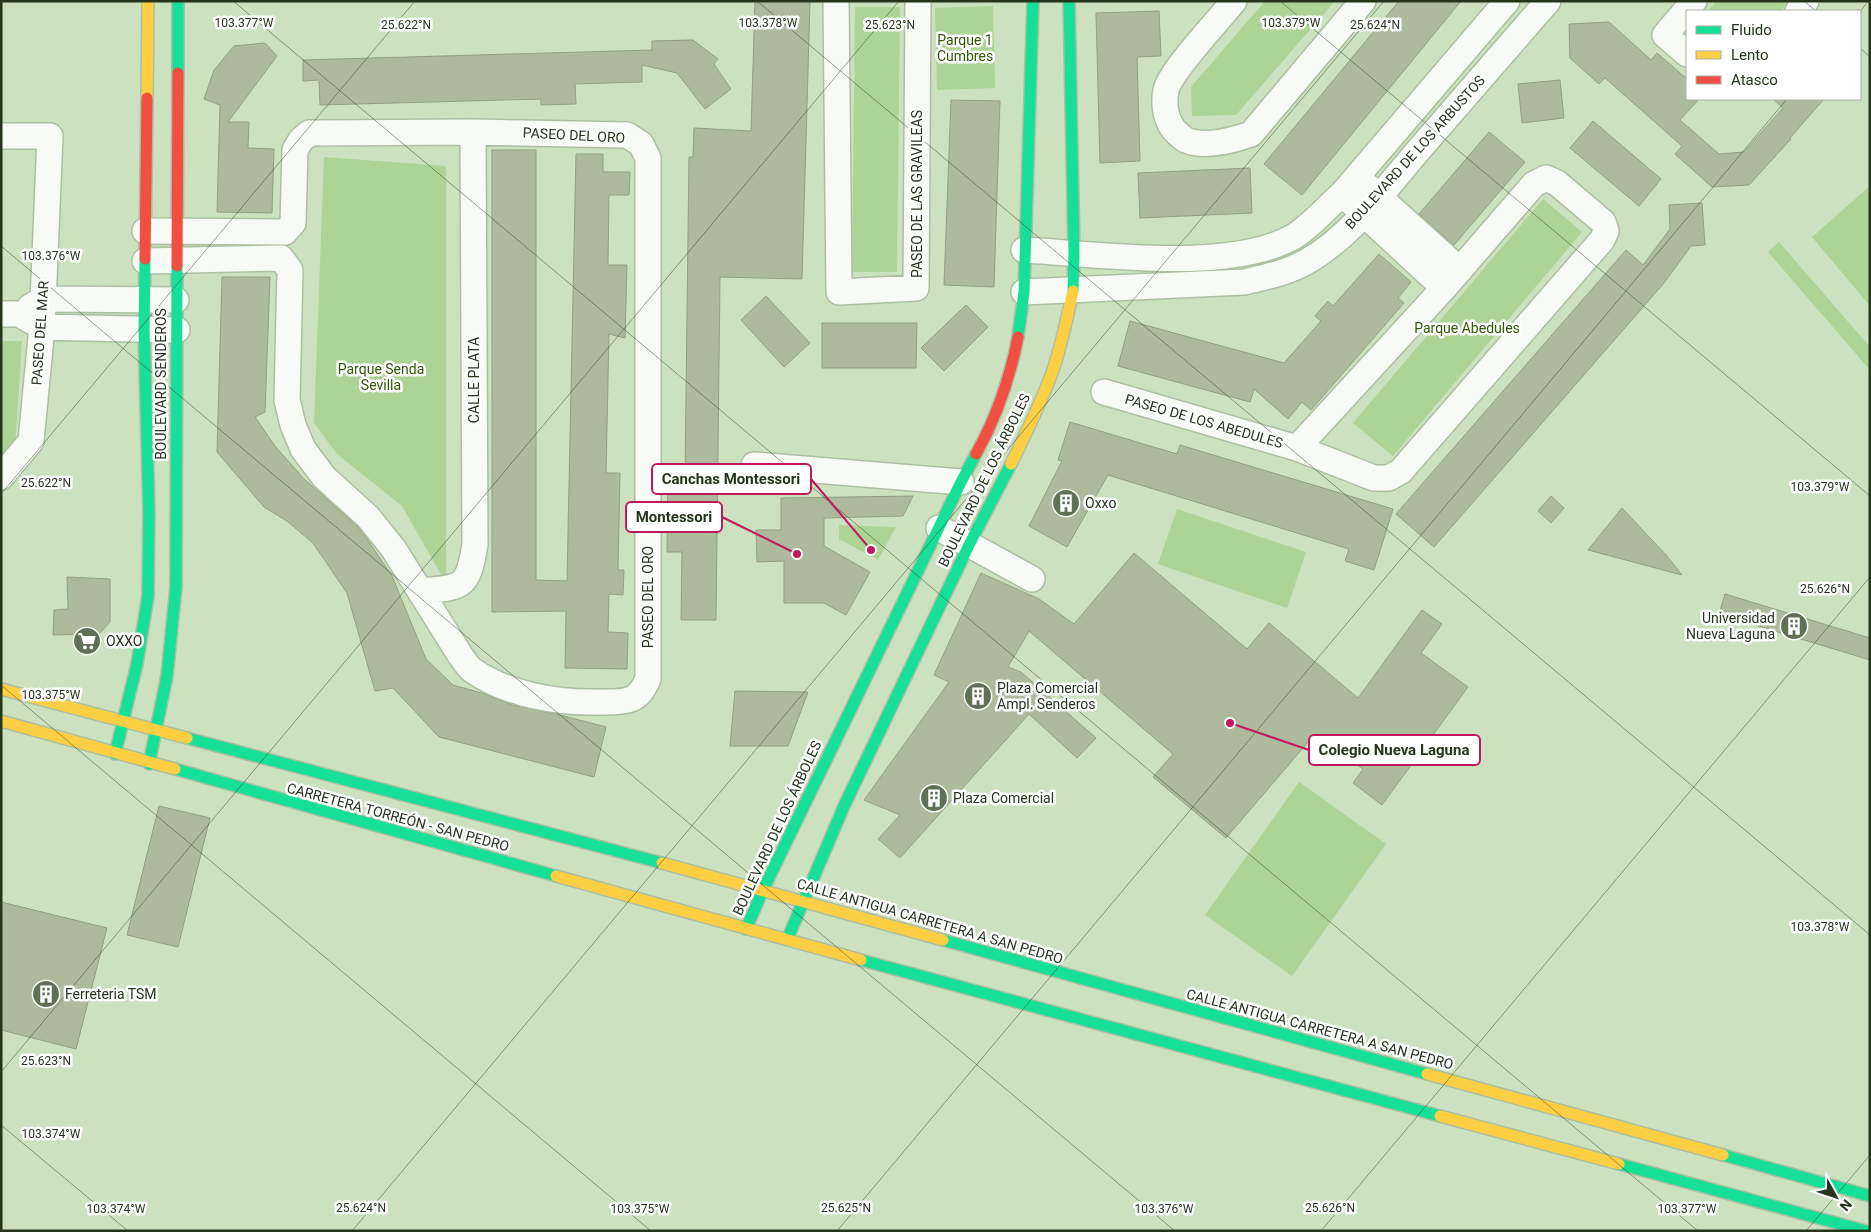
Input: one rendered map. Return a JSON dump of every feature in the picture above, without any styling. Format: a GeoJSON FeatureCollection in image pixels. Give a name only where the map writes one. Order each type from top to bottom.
{"type":"FeatureCollection","features":[{"type":"Feature","properties":{"kind":"main road","name":"BOULEVARD SENDEROS"},"geometry":{"type":"LineString","coordinates":[[116,754],[137,664],[148,596],[144,300],[148,1]]}},
{"type":"Feature","properties":{"kind":"main road","name":"BOULEVARD SENDEROS"},"geometry":{"type":"LineString","coordinates":[[149,764],[169,665],[176,586],[178,1]]}},
{"type":"Feature","properties":{"kind":"main road","name":"BOULEVARD DE LOS ÁRBOLES"},"geometry":{"type":"LineString","coordinates":[[746,929],[763,890],[961,482],[987,435],[1001,400],[1014,356],[1024,292],[1033,1]]}},
{"type":"Feature","properties":{"kind":"main road","name":"BOULEVARD DE LOS ÁRBOLES"},"geometry":{"type":"LineString","coordinates":[[787,940],[844,806],[970,545],[1027,432],[1052,372],[1064,332],[1073,290],[1074,253],[1069,1]]}},
{"type":"Feature","properties":{"kind":"main road","name":"CARRETERA TORREÓN - SAN PEDRO"},"geometry":{"type":"LineString","coordinates":[[1,689],[763,890]]}},
{"type":"Feature","properties":{"kind":"main road","name":"CARRETERA TORREÓN - SAN PEDRO"},"geometry":{"type":"LineString","coordinates":[[1,721],[149,764],[787,940]]}},
{"type":"Feature","properties":{"kind":"main road","name":"CALLE ANTIGUA CARRETERA A SAN PEDRO"},"geometry":{"type":"LineString","coordinates":[[763,890],[1870,1196]]}},
{"type":"Feature","properties":{"kind":"main road"},"geometry":{"type":"LineString","coordinates":[[787,940],[1866,1231]]}},
{"type":"Feature","properties":{"kind":"street","name":"PASEO DE LAS GRAVILEAS"},"geometry":{"type":"LineString","coordinates":[[836,1],[839,292],[916,288],[918,1]]}},
{"type":"Feature","properties":{"kind":"street"},"geometry":{"type":"LineString","coordinates":[[1234,1],[1179,68],[1166,90],[1166,115],[1172,128],[1186,140],[1208,143],[1232,140],[1251,134],[1363,1]]}},
{"type":"Feature","properties":{"kind":"street","name":"BOULEVARD DE LOS ARBUSTOS"},"geometry":{"type":"LineString","coordinates":[[1024,250],[1140,257],[1199,258],[1247,253],[1274,245],[1294,236],[1316,218],[1349,185],[1507,1]]}},
{"type":"Feature","properties":{"kind":"street","name":"BOULEVARD DE LOS ARBUSTOS"},"geometry":{"type":"LineString","coordinates":[[1024,292],[1244,282],[1280,274],[1306,262],[1327,248],[1371,205],[1548,1]]}},
{"type":"Feature","properties":{"kind":"street"},"geometry":{"type":"LineString","coordinates":[[1686,10],[1665,35],[1686,53]]}},
{"type":"Feature","properties":{"kind":"street","name":"PASEO DEL ORO"},"geometry":{"type":"LineString","coordinates":[[145,231],[285,232],[290,229],[293,223],[295,150],[301,140],[310,133],[473,132],[627,135],[641,144],[648,158],[648,679],[642,691],[632,699],[610,702],[568,702],[521,693],[485,678],[470,669],[393,548],[368,517],[324,477],[303,450],[292,425],[287,400],[290,270],[287,263],[281,258],[145,261]]}},
{"type":"Feature","properties":{"kind":"street","name":"CALLE PLATA"},"geometry":{"type":"LineString","coordinates":[[421,591],[453,588],[460,585],[468,574],[474,544],[473,132]]}},
{"type":"Feature","properties":{"kind":"street","name":"PASEO DEL MAR"},"geometry":{"type":"LineString","coordinates":[[1,136],[50,136],[42,327],[32,441],[1,477]]}},
{"type":"Feature","properties":{"kind":"street","name":"PASEO DE LOS ABEDULES"},"geometry":{"type":"LineString","coordinates":[[1104,392],[1297,448],[1374,478],[1389,478],[1401,471],[1602,240],[1606,231],[1603,222],[1557,182],[1546,178],[1534,184],[1444,288],[1297,448]]}},
{"type":"Feature","properties":{"kind":"street"},"geometry":{"type":"LineString","coordinates":[[1349,185],[1371,205],[1460,270]]}},
{"type":"Feature","properties":{"kind":"street"},"geometry":{"type":"LineString","coordinates":[[1371,205],[1444,288]]}},
{"type":"Feature","properties":{"kind":"street"},"geometry":{"type":"LineString","coordinates":[[10,314],[43,300],[176,300]]}},
{"type":"Feature","properties":{"kind":"street"},"geometry":{"type":"LineString","coordinates":[[10,314],[42,327],[177,330]]}},
{"type":"Feature","properties":{"kind":"street"},"geometry":{"type":"LineString","coordinates":[[754,465],[961,482]]}},
{"type":"Feature","properties":{"kind":"street"},"geometry":{"type":"LineString","coordinates":[[939,528],[1032,579]]}},
{"type":"Feature","properties":{"kind":"green space"},"geometry":{"type":"Polygon","coordinates":[[[1265,1],[1335,1],[1236,115],[1192,116],[1191,87],[1265,1]]]}},
{"type":"Feature","properties":{"kind":"green space"},"geometry":{"type":"Polygon","coordinates":[[[1716,1],[1790,1],[1782,10],[1709,10],[1716,1]]]}},
{"type":"Feature","properties":{"kind":"green space","name":"Parque 1 Cumbres"},"geometry":{"type":"Polygon","coordinates":[[[993,6],[995,88],[937,90],[935,8],[993,6]]]}},
{"type":"Feature","properties":{"kind":"green space"},"geometry":{"type":"Polygon","coordinates":[[[855,7],[900,7],[897,272],[852,272],[855,7]]]}},
{"type":"Feature","properties":{"kind":"green space","name":"Parque Senda Sevilla"},"geometry":{"type":"Polygon","coordinates":[[[324,157],[446,166],[446,583],[402,506],[337,454],[314,423],[324,157]]]}},
{"type":"Feature","properties":{"kind":"green space"},"geometry":{"type":"Polygon","coordinates":[[[1870,186],[1870,306],[1812,237],[1870,186]]]}},
{"type":"Feature","properties":{"kind":"green space","name":"Parque Abedules"},"geometry":{"type":"Polygon","coordinates":[[[1543,199],[1582,232],[1393,456],[1353,423],[1543,199]]]}},
{"type":"Feature","properties":{"kind":"green space"},"geometry":{"type":"Polygon","coordinates":[[[1779,242],[1870,347],[1870,370],[1768,252],[1779,242]]]}},
{"type":"Feature","properties":{"kind":"green space"},"geometry":{"type":"Polygon","coordinates":[[[1,341],[22,341],[15,446],[1,457],[1,341]]]}},
{"type":"Feature","properties":{"kind":"green space"},"geometry":{"type":"Polygon","coordinates":[[[1177,509],[1306,552],[1287,608],[1158,564],[1177,509]]]}},
{"type":"Feature","properties":{"kind":"green space"},"geometry":{"type":"Polygon","coordinates":[[[839,525],[896,527],[878,560],[839,539],[839,525]]]}},
{"type":"Feature","properties":{"kind":"green space"},"geometry":{"type":"Polygon","coordinates":[[[1299,782],[1386,844],[1292,976],[1205,915],[1299,782]]]}},
{"type":"Feature","properties":{"kind":"building"},"geometry":{"type":"Polygon","coordinates":[[[755,1],[810,1],[802,279],[720,277],[716,620],[681,620],[682,552],[667,552],[668,475],[685,475],[689,157],[693,157],[694,128],[751,131],[755,1]]]}},
{"type":"Feature","properties":{"kind":"building"},"geometry":{"type":"Polygon","coordinates":[[[1399,1],[1461,1],[1302,195],[1264,164],[1399,1]]]}},
{"type":"Feature","properties":{"kind":"building"},"geometry":{"type":"Polygon","coordinates":[[[1159,11],[1161,56],[1137,57],[1140,161],[1100,163],[1096,13],[1159,11]]]}},
{"type":"Feature","properties":{"kind":"building"},"geometry":{"type":"Polygon","coordinates":[[[1609,22],[1651,60],[1657,53],[1686,78],[1686,100],[1698,100],[1680,120],[1719,154],[1744,152],[1783,108],[1774,100],[1823,100],[1749,185],[1712,187],[1675,154],[1682,146],[1605,78],[1599,84],[1570,58],[1569,24],[1609,22]]]}},
{"type":"Feature","properties":{"kind":"building"},"geometry":{"type":"Polygon","coordinates":[[[693,40],[718,59],[714,64],[731,89],[705,109],[677,73],[642,65],[642,82],[575,84],[576,104],[541,105],[541,99],[320,105],[319,80],[303,81],[303,60],[652,50],[652,41],[693,40]]]}},
{"type":"Feature","properties":{"kind":"building"},"geometry":{"type":"Polygon","coordinates":[[[265,43],[277,56],[228,122],[249,122],[248,148],[274,149],[272,213],[217,212],[220,105],[204,99],[214,70],[234,46],[265,43]]]}},
{"type":"Feature","properties":{"kind":"building"},"geometry":{"type":"Polygon","coordinates":[[[1560,80],[1564,118],[1522,123],[1518,84],[1560,80]]]}},
{"type":"Feature","properties":{"kind":"building"},"geometry":{"type":"Polygon","coordinates":[[[951,100],[1000,101],[994,287],[944,285],[951,100]]]}},
{"type":"Feature","properties":{"kind":"building"},"geometry":{"type":"Polygon","coordinates":[[[1593,121],[1661,179],[1639,206],[1570,148],[1593,121]]]}},
{"type":"Feature","properties":{"kind":"building"},"geometry":{"type":"Polygon","coordinates":[[[1489,132],[1525,162],[1454,245],[1419,214],[1489,132]]]}},
{"type":"Feature","properties":{"kind":"building"},"geometry":{"type":"Polygon","coordinates":[[[492,150],[536,150],[536,580],[567,581],[576,154],[603,154],[603,172],[630,172],[629,195],[609,195],[608,265],[627,265],[625,338],[609,334],[606,473],[620,473],[618,570],[624,570],[623,595],[609,594],[608,632],[628,633],[627,669],[565,668],[566,611],[492,612],[492,150]]]}},
{"type":"Feature","properties":{"kind":"building"},"geometry":{"type":"Polygon","coordinates":[[[1250,168],[1252,213],[1140,218],[1138,173],[1250,168]]]}},
{"type":"Feature","properties":{"kind":"building"},"geometry":{"type":"Polygon","coordinates":[[[1702,203],[1705,245],[1691,246],[1664,283],[1434,547],[1396,514],[1626,250],[1643,265],[1670,229],[1669,205],[1702,203]]]}},
{"type":"Feature","properties":{"kind":"building"},"geometry":{"type":"Polygon","coordinates":[[[1379,254],[1411,282],[1398,298],[1404,303],[1311,410],[1302,402],[1288,419],[1254,389],[1250,402],[1118,366],[1130,321],[1284,363],[1321,321],[1315,316],[1328,301],[1333,306],[1379,254]]]}},
{"type":"Feature","properties":{"kind":"building"},"geometry":{"type":"Polygon","coordinates":[[[222,277],[270,277],[265,412],[255,417],[275,446],[303,478],[358,527],[367,539],[392,576],[426,659],[453,685],[485,694],[512,705],[606,727],[594,777],[439,737],[393,688],[375,691],[347,593],[313,543],[287,521],[264,507],[217,452],[222,277]]]}},
{"type":"Feature","properties":{"kind":"building"},"geometry":{"type":"Polygon","coordinates":[[[766,296],[810,343],[784,367],[741,320],[766,296]]]}},
{"type":"Feature","properties":{"kind":"building"},"geometry":{"type":"Polygon","coordinates":[[[966,305],[988,327],[944,371],[921,348],[966,305]]]}},
{"type":"Feature","properties":{"kind":"building"},"geometry":{"type":"Polygon","coordinates":[[[822,323],[917,323],[916,368],[822,368],[822,323]]]}},
{"type":"Feature","properties":{"kind":"building"},"geometry":{"type":"Polygon","coordinates":[[[1070,422],[1177,454],[1180,445],[1393,509],[1374,570],[1345,561],[1349,549],[1108,475],[1067,547],[1029,526],[1062,461],[1058,460],[1070,422]]]}},
{"type":"Feature","properties":{"kind":"building"},"geometry":{"type":"Polygon","coordinates":[[[913,496],[903,516],[824,518],[824,546],[870,572],[846,615],[824,603],[784,603],[784,561],[757,562],[756,530],[781,530],[781,498],[913,496]]]}},
{"type":"Feature","properties":{"kind":"building"},"geometry":{"type":"Polygon","coordinates":[[[1551,496],[1564,508],[1551,523],[1538,511],[1551,496]]]}},
{"type":"Feature","properties":{"kind":"building"},"geometry":{"type":"Polygon","coordinates":[[[1622,508],[1666,555],[1682,575],[1588,550],[1622,508]]]}},
{"type":"Feature","properties":{"kind":"building"},"geometry":{"type":"Polygon","coordinates":[[[1134,553],[1247,649],[1269,623],[1358,698],[1422,610],[1442,624],[1421,653],[1468,687],[1382,805],[1353,783],[1363,769],[1315,734],[1226,838],[1153,777],[1173,754],[1029,631],[1008,667],[1021,672],[1096,738],[1077,758],[1029,714],[900,858],[878,839],[900,815],[864,800],[949,682],[934,675],[981,573],[1039,599],[1074,624],[1134,553]]]}},
{"type":"Feature","properties":{"kind":"building","name":"Oxxo"},"geometry":{"type":"Polygon","coordinates":[[[67,577],[110,579],[110,622],[99,634],[53,635],[54,610],[68,609],[67,577]]]}},
{"type":"Feature","properties":{"kind":"building","name":"Universidad Nueva Laguna"},"geometry":{"type":"Polygon","coordinates":[[[1725,594],[1870,638],[1870,660],[1719,614],[1725,594]]]}},
{"type":"Feature","properties":{"kind":"building"},"geometry":{"type":"Polygon","coordinates":[[[735,691],[808,692],[788,746],[730,746],[735,691]]]}},
{"type":"Feature","properties":{"kind":"building"},"geometry":{"type":"Polygon","coordinates":[[[159,806],[210,818],[178,947],[127,935],[159,806]]]}},
{"type":"Feature","properties":{"kind":"building","name":"Ferreteria TSM"},"geometry":{"type":"Polygon","coordinates":[[[1,902],[107,928],[76,1049],[1,1030],[1,902]]]}},
{"type":"Feature","properties":{"kind":"traffic: fast"},"geometry":{"type":"LineString","coordinates":[[178,1],[178,73]]}},
{"type":"Feature","properties":{"kind":"traffic: fast"},"geometry":{"type":"LineString","coordinates":[[1018,337],[1024,292],[1033,1]]}},
{"type":"Feature","properties":{"kind":"traffic: fast"},"geometry":{"type":"LineString","coordinates":[[1069,1],[1074,253],[1073,291]]}},
{"type":"Feature","properties":{"kind":"traffic: fast"},"geometry":{"type":"LineString","coordinates":[[115,754],[137,664],[148,596],[149,513],[144,330],[145,259]]}},
{"type":"Feature","properties":{"kind":"traffic: fast"},"geometry":{"type":"LineString","coordinates":[[149,764],[167,676],[176,587],[177,266]]}},
{"type":"Feature","properties":{"kind":"traffic: fast"},"geometry":{"type":"LineString","coordinates":[[746,929],[763,890],[976,454]]}},
{"type":"Feature","properties":{"kind":"traffic: fast"},"geometry":{"type":"LineString","coordinates":[[787,940],[844,806],[969,545],[1011,464]]}},
{"type":"Feature","properties":{"kind":"traffic: fast"},"geometry":{"type":"LineString","coordinates":[[187,738],[662,863]]}},
{"type":"Feature","properties":{"kind":"traffic: fast"},"geometry":{"type":"LineString","coordinates":[[175,769],[556,876]]}},
{"type":"Feature","properties":{"kind":"traffic: fast"},"geometry":{"type":"LineString","coordinates":[[943,940],[1427,1074]]}},
{"type":"Feature","properties":{"kind":"traffic: fast"},"geometry":{"type":"LineString","coordinates":[[861,960],[1440,1116]]}},
{"type":"Feature","properties":{"kind":"traffic: fast"},"geometry":{"type":"LineString","coordinates":[[1723,1155],[1870,1196]]}},
{"type":"Feature","properties":{"kind":"traffic: fast"},"geometry":{"type":"LineString","coordinates":[[1619,1164],[1866,1231]]}},
{"type":"Feature","properties":{"kind":"traffic: slow"},"geometry":{"type":"LineString","coordinates":[[147,98],[148,1]]}},
{"type":"Feature","properties":{"kind":"traffic: slow"},"geometry":{"type":"LineString","coordinates":[[1011,464],[1033,419],[1052,373],[1073,291]]}},
{"type":"Feature","properties":{"kind":"traffic: slow"},"geometry":{"type":"LineString","coordinates":[[1,689],[187,738]]}},
{"type":"Feature","properties":{"kind":"traffic: slow"},"geometry":{"type":"LineString","coordinates":[[1,721],[175,769]]}},
{"type":"Feature","properties":{"kind":"traffic: slow"},"geometry":{"type":"LineString","coordinates":[[662,863],[943,940]]}},
{"type":"Feature","properties":{"kind":"traffic: slow"},"geometry":{"type":"LineString","coordinates":[[556,876],[861,960]]}},
{"type":"Feature","properties":{"kind":"traffic: slow"},"geometry":{"type":"LineString","coordinates":[[1427,1074],[1723,1155]]}},
{"type":"Feature","properties":{"kind":"traffic: slow"},"geometry":{"type":"LineString","coordinates":[[1440,1116],[1619,1164]]}},
{"type":"Feature","properties":{"kind":"traffic: jam"},"geometry":{"type":"LineString","coordinates":[[177,266],[178,73]]}},
{"type":"Feature","properties":{"kind":"traffic: jam"},"geometry":{"type":"LineString","coordinates":[[145,259],[147,98]]}},
{"type":"Feature","properties":{"kind":"traffic: jam"},"geometry":{"type":"LineString","coordinates":[[976,454],[990,426],[1001,397],[1011,368],[1018,337]]}},
{"type":"Feature","properties":{"kind":"place","name":"Oxxo"},"geometry":{"type":"Point","coordinates":[1066,503]}},
{"type":"Feature","properties":{"kind":"place","name":"Canchas Montessori"},"geometry":{"type":"Point","coordinates":[871,550]}},
{"type":"Feature","properties":{"kind":"place","name":"Montessori"},"geometry":{"type":"Point","coordinates":[797,554]}},
{"type":"Feature","properties":{"kind":"place","name":"Universidad Nueva Laguna"},"geometry":{"type":"Point","coordinates":[1794,626]}},
{"type":"Feature","properties":{"kind":"place","name":"OXXO"},"geometry":{"type":"Point","coordinates":[87,641]}},
{"type":"Feature","properties":{"kind":"place","name":"Plaza Comercial Ampl. Senderos"},"geometry":{"type":"Point","coordinates":[978,696]}},
{"type":"Feature","properties":{"kind":"place","name":"Colegio Nueva Laguna"},"geometry":{"type":"Point","coordinates":[1230,723]}},
{"type":"Feature","properties":{"kind":"place","name":"Plaza Comercial"},"geometry":{"type":"Point","coordinates":[934,798]}},
{"type":"Feature","properties":{"kind":"place","name":"Ferreteria TSM"},"geometry":{"type":"Point","coordinates":[46,994]}}]}
